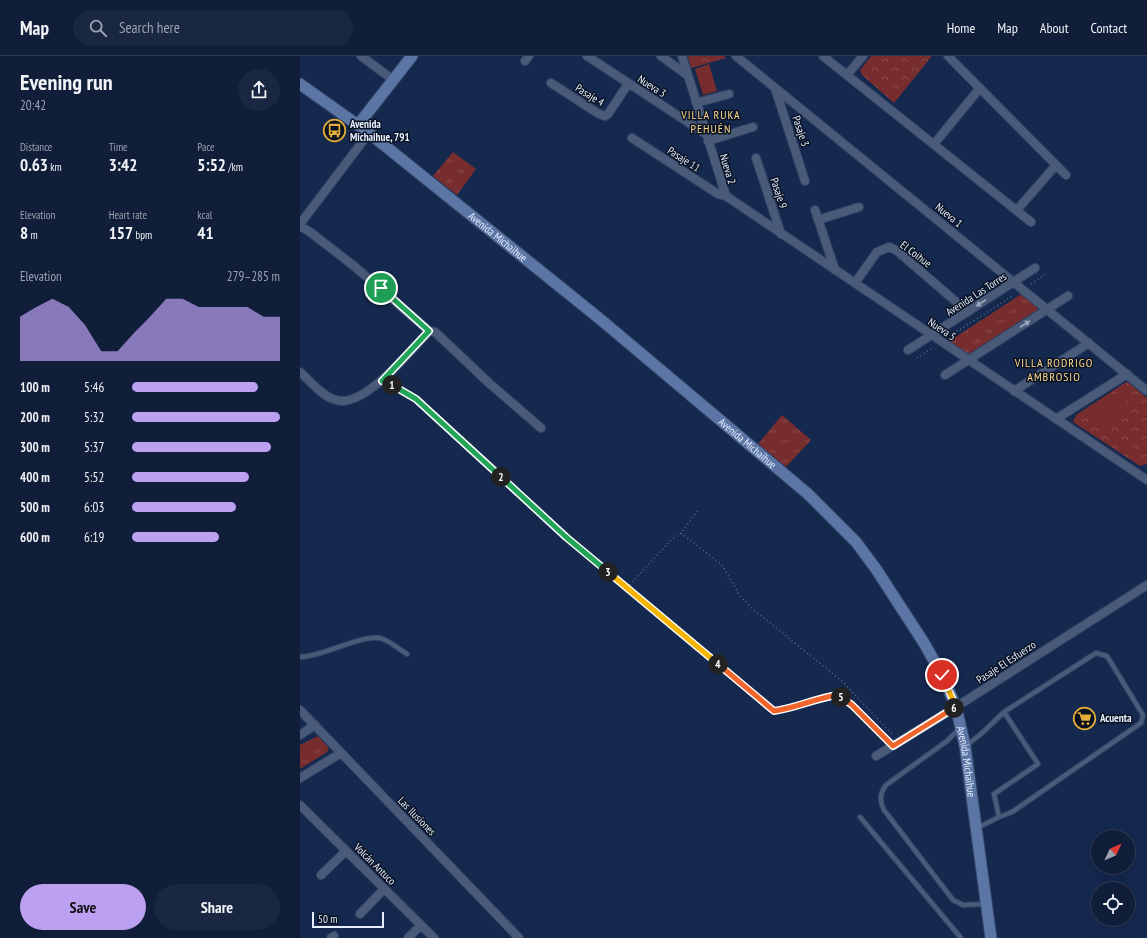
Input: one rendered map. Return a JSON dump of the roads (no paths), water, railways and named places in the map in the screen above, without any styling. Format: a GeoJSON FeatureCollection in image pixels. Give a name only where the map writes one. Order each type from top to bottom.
{"type":"FeatureCollection","features":[{"type":"Feature","properties":{"kind":"street"},"geometry":{"type":"LineString","coordinates":[[361,56],[392,79]]}},
{"type":"Feature","properties":{"kind":"street"},"geometry":{"type":"LineString","coordinates":[[358,125],[392,79],[412,56]]}},
{"type":"Feature","properties":{"kind":"street","name":"Nueva 3"},"geometry":{"type":"LineString","coordinates":[[587,56],[707,138]]}},
{"type":"Feature","properties":{"kind":"street"},"geometry":{"type":"LineString","coordinates":[[661,56],[688,75]]}},
{"type":"Feature","properties":{"kind":"street","name":"Nueva 2"},"geometry":{"type":"LineString","coordinates":[[682,56],[726,196]]}},
{"type":"Feature","properties":{"kind":"street","name":"Nueva 1"},"geometry":{"type":"LineString","coordinates":[[736,56],[1147,391]]}},
{"type":"Feature","properties":{"kind":"street"},"geometry":{"type":"LineString","coordinates":[[823,56],[1031,222]]}},
{"type":"Feature","properties":{"kind":"street"},"geometry":{"type":"LineString","coordinates":[[847,75],[863,56]]}},
{"type":"Feature","properties":{"kind":"street"},"geometry":{"type":"LineString","coordinates":[[948,56],[1066,175]]}},
{"type":"Feature","properties":{"kind":"street","name":"Pasaje 4"},"geometry":{"type":"LineString","coordinates":[[551,83],[603,116],[608,114],[628,84]]}},
{"type":"Feature","properties":{"kind":"street","name":"Avenida Michaihue"},"geometry":{"type":"LineString","coordinates":[[300,84],[369,133],[600,319],[808,494],[833,517],[866,556],[915,628],[936,664],[956,707],[965,746],[991,938]]}},
{"type":"Feature","properties":{"kind":"street","name":"Pasaje 3"},"geometry":{"type":"LineString","coordinates":[[775,87],[805,181]]}},
{"type":"Feature","properties":{"kind":"street"},"geometry":{"type":"LineString","coordinates":[[934,144],[980,88]]}},
{"type":"Feature","properties":{"kind":"street"},"geometry":{"type":"LineString","coordinates":[[696,103],[729,94]]}},
{"type":"Feature","properties":{"kind":"street"},"geometry":{"type":"LineString","coordinates":[[707,138],[753,127]]}},
{"type":"Feature","properties":{"kind":"street"},"geometry":{"type":"LineString","coordinates":[[369,133],[300,225],[354,266],[429,331],[436,332],[489,383],[541,428]]}},
{"type":"Feature","properties":{"kind":"street","name":"Pasaje 11"},"geometry":{"type":"LineString","coordinates":[[632,138],[718,194],[726,196]]}},
{"type":"Feature","properties":{"kind":"street","name":"Pasaje 9"},"geometry":{"type":"LineString","coordinates":[[756,158],[781,234]]}},
{"type":"Feature","properties":{"kind":"street"},"geometry":{"type":"LineString","coordinates":[[1017,210],[1056,165]]}},
{"type":"Feature","properties":{"kind":"street","name":"Nueva 5"},"geometry":{"type":"LineString","coordinates":[[726,196],[932,336],[1146,478]]}},
{"type":"Feature","properties":{"kind":"street"},"geometry":{"type":"LineString","coordinates":[[818,220],[858,207]]}},
{"type":"Feature","properties":{"kind":"street"},"geometry":{"type":"LineString","coordinates":[[815,210],[835,270]]}},
{"type":"Feature","properties":{"kind":"street","name":"El Coihue"},"geometry":{"type":"LineString","coordinates":[[855,284],[878,252],[889,248],[896,250],[968,312]]}},
{"type":"Feature","properties":{"kind":"street","name":"Avenida Las Torres"},"geometry":{"type":"LineString","coordinates":[[908,350],[932,336],[1035,268]]}},
{"type":"Feature","properties":{"kind":"street"},"geometry":{"type":"LineString","coordinates":[[945,375],[1068,296]]}},
{"type":"Feature","properties":{"kind":"street"},"geometry":{"type":"LineString","coordinates":[[300,372],[332,398],[339,401],[348,400],[368,391],[382,381],[429,331]]}},
{"type":"Feature","properties":{"kind":"street"},"geometry":{"type":"LineString","coordinates":[[1014,391],[1089,343]]}},
{"type":"Feature","properties":{"kind":"street"},"geometry":{"type":"LineString","coordinates":[[1056,419],[1127,374]]}},
{"type":"Feature","properties":{"kind":"street","name":"Pasaje El Esfuerzo"},"geometry":{"type":"LineString","coordinates":[[876,756],[956,707],[1147,585]]}},
{"type":"Feature","properties":{"kind":"street","name":"Las Ilusiones"},"geometry":{"type":"LineString","coordinates":[[300,710],[519,938]]}},
{"type":"Feature","properties":{"kind":"street"},"geometry":{"type":"LineString","coordinates":[[300,734],[314,725]]}},
{"type":"Feature","properties":{"kind":"street"},"geometry":{"type":"LineString","coordinates":[[300,778],[341,753]]}},
{"type":"Feature","properties":{"kind":"street","name":"Volcán Antuco"},"geometry":{"type":"LineString","coordinates":[[300,805],[434,938]]}},
{"type":"Feature","properties":{"kind":"street"},"geometry":{"type":"LineString","coordinates":[[321,875],[346,851]]}},
{"type":"Feature","properties":{"kind":"street"},"geometry":{"type":"LineString","coordinates":[[360,914],[384,889]]}},
{"type":"Feature","properties":{"kind":"street"},"geometry":{"type":"LineString","coordinates":[[408,938],[421,925]]}},
{"type":"Feature","properties":{"kind":"lane"},"geometry":{"type":"LineString","coordinates":[[300,657],[310,657],[375,638],[383,639],[407,654]]}},
{"type":"Feature","properties":{"kind":"lane"},"geometry":{"type":"LineString","coordinates":[[965,746],[982,733],[1004,712],[1096,653],[1107,656],[1143,715],[1141,723],[1012,812],[977,829]]}},
{"type":"Feature","properties":{"kind":"lane"},"geometry":{"type":"LineString","coordinates":[[999,817],[994,794],[1038,764],[1004,712]]}},
{"type":"Feature","properties":{"kind":"lane"},"geometry":{"type":"LineString","coordinates":[[961,725],[953,737],[886,785],[882,791],[881,801],[884,810],[953,900],[963,905],[986,904]]}},
{"type":"Feature","properties":{"kind":"lane"},"geometry":{"type":"LineString","coordinates":[[860,818],[961,938]]}},
{"type":"Feature","properties":{"kind":"place","name":"Avenida Michaihue, 791"},"geometry":{"type":"Point","coordinates":[334,130]}},
{"type":"Feature","properties":{"kind":"place","name":"Acuenta"},"geometry":{"type":"Point","coordinates":[1084,718]}},
{"type":"Feature","properties":{"kind":"district","name":"VILLA RUKA PEHUÉN"},"geometry":{"type":"Point","coordinates":[711,122]}},
{"type":"Feature","properties":{"kind":"district","name":"VILLA RODRIGO AMBROSIO"},"geometry":{"type":"Point","coordinates":[1054,370]}}]}
